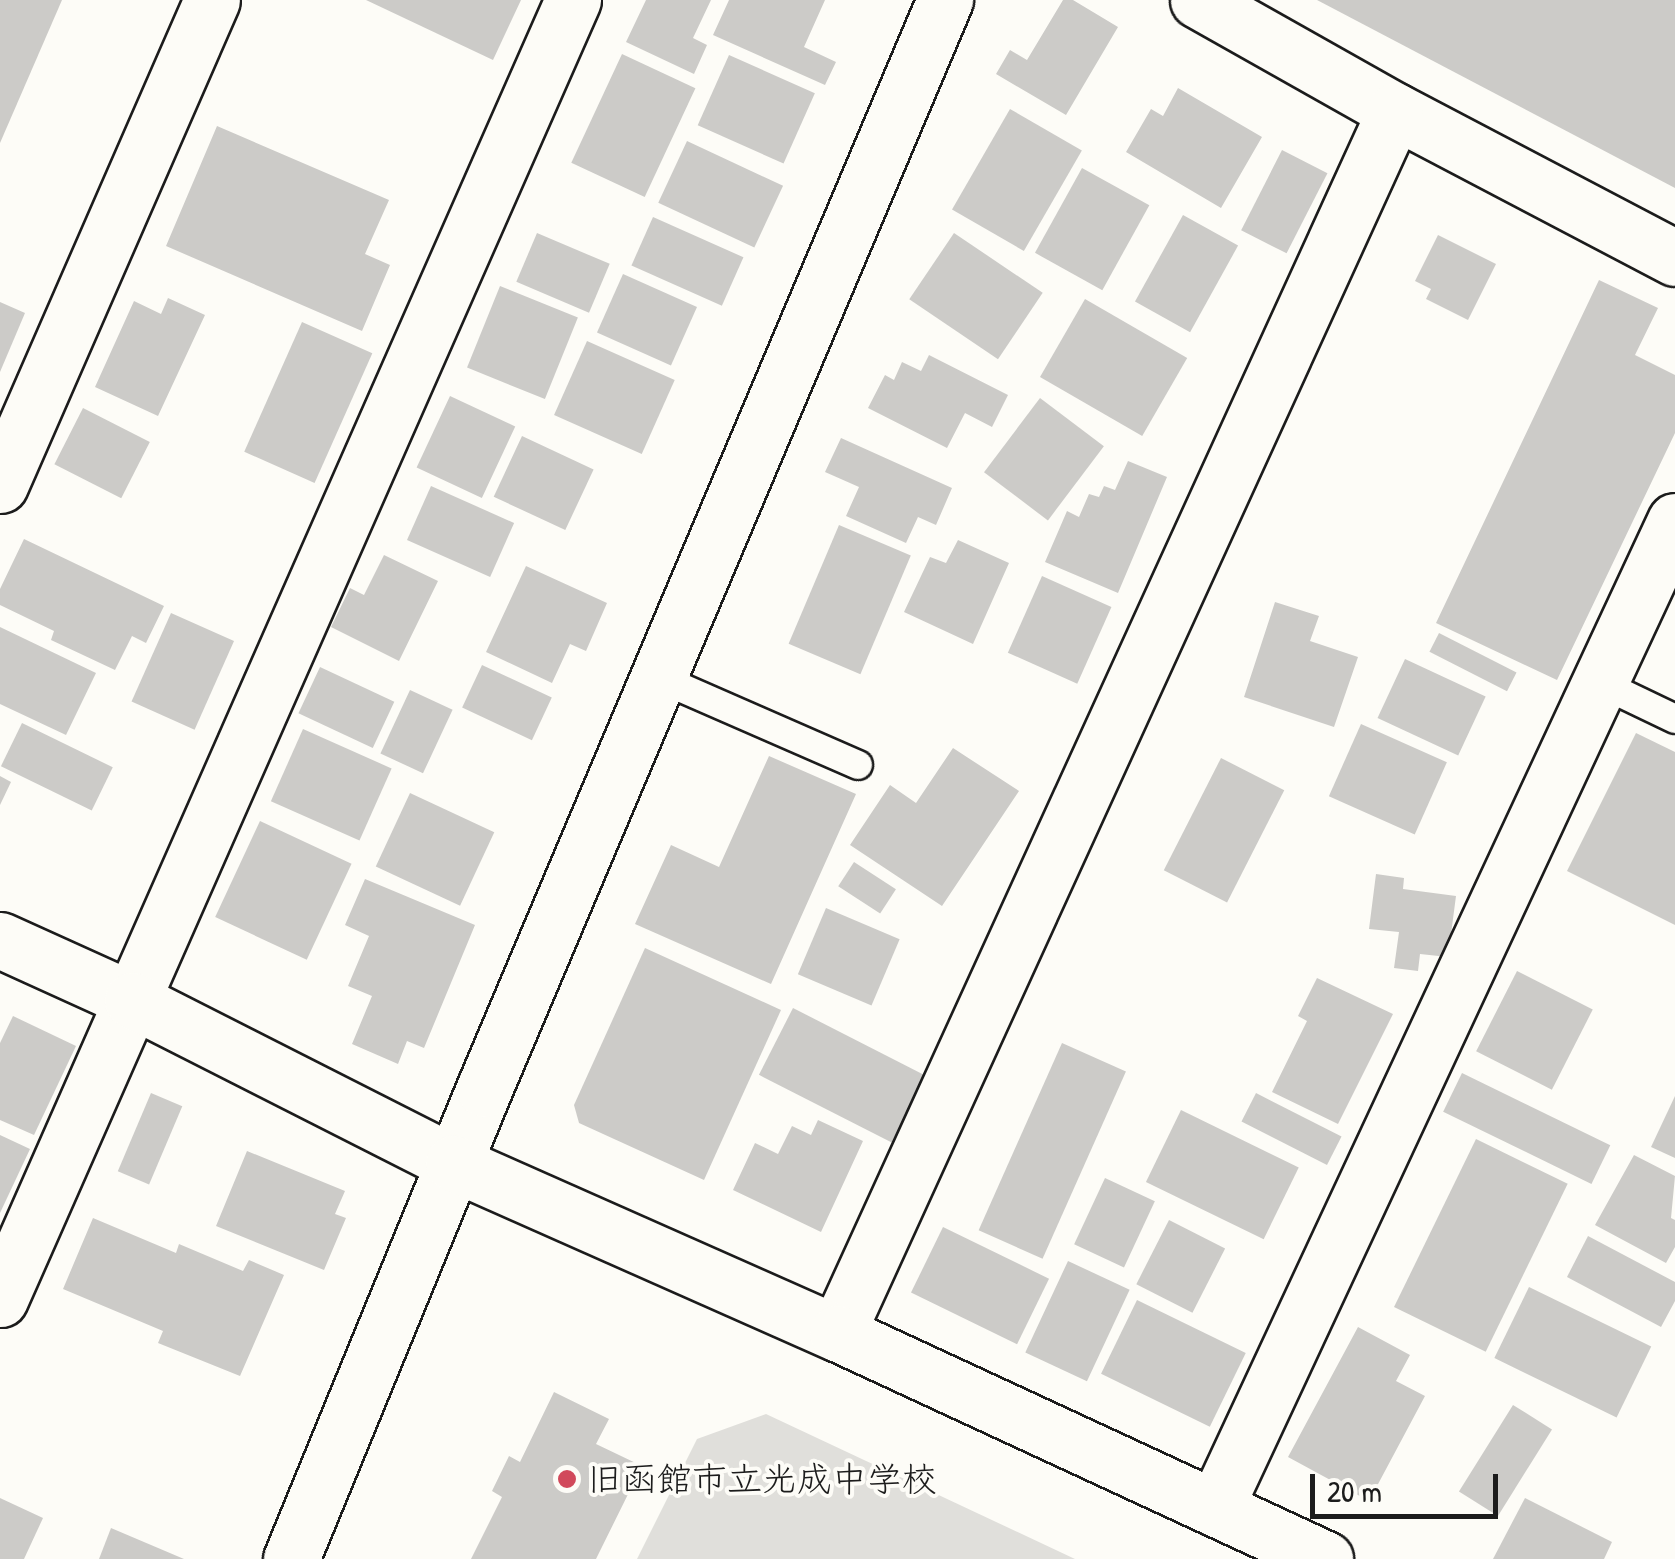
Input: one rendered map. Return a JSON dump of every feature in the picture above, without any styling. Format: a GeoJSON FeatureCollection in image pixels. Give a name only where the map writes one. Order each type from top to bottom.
{"type":"FeatureCollection","features":[{"type":"Feature","properties":{"kind":"street"},"geometry":{"type":"LineString","coordinates":[[0,486],[212,0]]}},
{"type":"Feature","properties":{"kind":"street"},"geometry":{"type":"LineString","coordinates":[[0,1299],[573,0]]}},
{"type":"Feature","properties":{"kind":"street"},"geometry":{"type":"LineString","coordinates":[[291,1559],[453,1162],[945,0]]}},
{"type":"Feature","properties":{"kind":"street"},"geometry":{"type":"LineString","coordinates":[[1198,0],[1395,112],[1675,258]]}},
{"type":"Feature","properties":{"kind":"street"},"geometry":{"type":"LineString","coordinates":[[837,1333],[1395,112]]}},
{"type":"Feature","properties":{"kind":"street"},"geometry":{"type":"LineString","coordinates":[[1216,1508],[1675,521]]}},
{"type":"Feature","properties":{"kind":"street"},"geometry":{"type":"LineString","coordinates":[[0,940],[132,1000],[453,1162],[837,1333],[1324,1559]]}},
{"type":"Feature","properties":{"kind":"lane"},"geometry":{"type":"LineString","coordinates":[[658,678],[858,765]]}},
{"type":"Feature","properties":{"kind":"lane"},"geometry":{"type":"LineString","coordinates":[[1600,683],[1675,719]]}},
{"type":"Feature","properties":{"kind":"shaded area"},"geometry":{"type":"Polygon","coordinates":[[[766,1414],[1075,1559],[637,1559],[697,1439],[766,1414]]]}},
{"type":"Feature","properties":{"kind":"building"},"geometry":{"type":"Polygon","coordinates":[[[0,0],[62,0],[0,143],[0,0]]]}},
{"type":"Feature","properties":{"kind":"building"},"geometry":{"type":"Polygon","coordinates":[[[366,0],[521,0],[493,60],[366,0]]]}},
{"type":"Feature","properties":{"kind":"building"},"geometry":{"type":"Polygon","coordinates":[[[646,0],[711,0],[693,38],[707,45],[694,74],[626,42],[646,0]]]}},
{"type":"Feature","properties":{"kind":"building"},"geometry":{"type":"Polygon","coordinates":[[[729,0],[825,0],[804,47],[836,62],[825,85],[713,35],[729,0]]]}},
{"type":"Feature","properties":{"kind":"building"},"geometry":{"type":"Polygon","coordinates":[[[1063,0],[1073,0],[1118,27],[1066,115],[996,74],[1010,50],[1027,60],[1063,0]]]}},
{"type":"Feature","properties":{"kind":"building"},"geometry":{"type":"Polygon","coordinates":[[[1317,0],[1675,0],[1675,188],[1317,0]]]}},
{"type":"Feature","properties":{"kind":"building"},"geometry":{"type":"Polygon","coordinates":[[[622,54],[695,88],[645,197],[571,163],[622,54]]]}},
{"type":"Feature","properties":{"kind":"building"},"geometry":{"type":"Polygon","coordinates":[[[729,55],[815,93],[784,164],[698,125],[729,55]]]}},
{"type":"Feature","properties":{"kind":"building"},"geometry":{"type":"Polygon","coordinates":[[[1178,88],[1262,137],[1221,208],[1126,152],[1151,109],[1163,116],[1178,88]]]}},
{"type":"Feature","properties":{"kind":"building"},"geometry":{"type":"Polygon","coordinates":[[[1010,109],[1082,150],[1024,251],[952,209],[1010,109]]]}},
{"type":"Feature","properties":{"kind":"building"},"geometry":{"type":"Polygon","coordinates":[[[217,126],[389,200],[365,254],[390,265],[362,331],[166,246],[217,126]]]}},
{"type":"Feature","properties":{"kind":"building"},"geometry":{"type":"Polygon","coordinates":[[[687,141],[783,186],[754,247],[658,203],[687,141]]]}},
{"type":"Feature","properties":{"kind":"building"},"geometry":{"type":"Polygon","coordinates":[[[1282,150],[1327,173],[1287,253],[1241,230],[1282,150]]]}},
{"type":"Feature","properties":{"kind":"building"},"geometry":{"type":"Polygon","coordinates":[[[1082,168],[1149,205],[1102,290],[1035,253],[1082,168]]]}},
{"type":"Feature","properties":{"kind":"building"},"geometry":{"type":"Polygon","coordinates":[[[1183,215],[1238,246],[1190,332],[1135,302],[1183,215]]]}},
{"type":"Feature","properties":{"kind":"building"},"geometry":{"type":"Polygon","coordinates":[[[653,217],[743,257],[722,306],[631,265],[653,217]]]}},
{"type":"Feature","properties":{"kind":"building"},"geometry":{"type":"Polygon","coordinates":[[[537,233],[610,264],[589,313],[516,282],[537,233]]]}},
{"type":"Feature","properties":{"kind":"building"},"geometry":{"type":"Polygon","coordinates":[[[954,233],[1043,293],[998,359],[909,299],[954,233]]]}},
{"type":"Feature","properties":{"kind":"building"},"geometry":{"type":"Polygon","coordinates":[[[1438,235],[1496,264],[1468,320],[1426,299],[1431,289],[1415,281],[1438,235]]]}},
{"type":"Feature","properties":{"kind":"building"},"geometry":{"type":"Polygon","coordinates":[[[623,274],[697,307],[671,365],[597,332],[623,274]]]}},
{"type":"Feature","properties":{"kind":"building"},"geometry":{"type":"Polygon","coordinates":[[[1599,280],[1658,308],[1635,355],[1675,375],[1675,433],[1557,680],[1436,623],[1599,280]]]}},
{"type":"Feature","properties":{"kind":"building"},"geometry":{"type":"Polygon","coordinates":[[[500,286],[578,317],[545,399],[467,368],[500,286]]]}},
{"type":"Feature","properties":{"kind":"building"},"geometry":{"type":"Polygon","coordinates":[[[168,298],[205,315],[158,416],[95,387],[134,301],[161,314],[168,298]]]}},
{"type":"Feature","properties":{"kind":"building"},"geometry":{"type":"Polygon","coordinates":[[[1085,299],[1187,358],[1142,436],[1040,377],[1085,299]]]}},
{"type":"Feature","properties":{"kind":"building"},"geometry":{"type":"Polygon","coordinates":[[[0,302],[25,313],[0,372],[0,302]]]}},
{"type":"Feature","properties":{"kind":"building"},"geometry":{"type":"Polygon","coordinates":[[[302,322],[372,353],[315,483],[244,452],[302,322]]]}},
{"type":"Feature","properties":{"kind":"building"},"geometry":{"type":"Polygon","coordinates":[[[587,341],[675,380],[642,454],[554,415],[587,341]]]}},
{"type":"Feature","properties":{"kind":"building"},"geometry":{"type":"Polygon","coordinates":[[[929,355],[1008,395],[992,427],[965,413],[947,448],[868,408],[885,375],[894,380],[902,362],[921,371],[929,355]]]}},
{"type":"Feature","properties":{"kind":"building"},"geometry":{"type":"Polygon","coordinates":[[[450,396],[515,426],[482,498],[417,468],[450,396]]]}},
{"type":"Feature","properties":{"kind":"building"},"geometry":{"type":"Polygon","coordinates":[[[1040,398],[1104,446],[1048,520],[984,472],[1040,398]]]}},
{"type":"Feature","properties":{"kind":"building"},"geometry":{"type":"Polygon","coordinates":[[[83,408],[150,442],[121,498],[54,464],[83,408]]]}},
{"type":"Feature","properties":{"kind":"building"},"geometry":{"type":"Polygon","coordinates":[[[522,436],[594,469],[565,530],[494,497],[522,436]]]}},
{"type":"Feature","properties":{"kind":"building"},"geometry":{"type":"Polygon","coordinates":[[[841,438],[952,488],[936,525],[918,517],[906,543],[846,516],[859,487],[825,472],[841,438]]]}},
{"type":"Feature","properties":{"kind":"building"},"geometry":{"type":"Polygon","coordinates":[[[1128,461],[1167,477],[1118,593],[1045,562],[1067,511],[1079,517],[1089,494],[1099,497],[1104,486],[1115,490],[1128,461]]]}},
{"type":"Feature","properties":{"kind":"building"},"geometry":{"type":"Polygon","coordinates":[[[431,486],[514,523],[490,577],[407,540],[431,486]]]}},
{"type":"Feature","properties":{"kind":"building"},"geometry":{"type":"Polygon","coordinates":[[[839,525],[911,555],[860,674],[789,644],[839,525]]]}},
{"type":"Feature","properties":{"kind":"building"},"geometry":{"type":"Polygon","coordinates":[[[24,539],[164,606],[146,643],[132,636],[115,670],[51,640],[54,631],[0,605],[0,589],[24,539]]]}},
{"type":"Feature","properties":{"kind":"building"},"geometry":{"type":"Polygon","coordinates":[[[958,540],[1009,563],[973,644],[904,612],[930,557],[946,563],[958,540]]]}},
{"type":"Feature","properties":{"kind":"building"},"geometry":{"type":"Polygon","coordinates":[[[384,555],[438,581],[399,661],[331,627],[350,588],[364,595],[384,555]]]}},
{"type":"Feature","properties":{"kind":"building"},"geometry":{"type":"Polygon","coordinates":[[[526,566],[607,603],[586,651],[570,644],[552,683],[486,652],[526,566]]]}},
{"type":"Feature","properties":{"kind":"building"},"geometry":{"type":"Polygon","coordinates":[[[1042,576],[1111,607],[1077,684],[1008,653],[1042,576]]]}},
{"type":"Feature","properties":{"kind":"building"},"geometry":{"type":"Polygon","coordinates":[[[1275,602],[1319,616],[1310,641],[1358,657],[1334,727],[1244,697],[1275,602]]]}},
{"type":"Feature","properties":{"kind":"building"},"geometry":{"type":"Polygon","coordinates":[[[171,613],[234,641],[195,730],[132,702],[171,613]]]}},
{"type":"Feature","properties":{"kind":"building"},"geometry":{"type":"Polygon","coordinates":[[[0,627],[96,673],[66,735],[0,704],[0,627]]]}},
{"type":"Feature","properties":{"kind":"building"},"geometry":{"type":"Polygon","coordinates":[[[1439,633],[1517,672],[1507,691],[1429,652],[1439,633]]]}},
{"type":"Feature","properties":{"kind":"building"},"geometry":{"type":"Polygon","coordinates":[[[1405,659],[1486,697],[1458,756],[1378,718],[1405,659]]]}},
{"type":"Feature","properties":{"kind":"building"},"geometry":{"type":"Polygon","coordinates":[[[482,665],[552,698],[532,740],[462,708],[482,665]]]}},
{"type":"Feature","properties":{"kind":"building"},"geometry":{"type":"Polygon","coordinates":[[[320,667],[394,702],[373,748],[298,713],[320,667]]]}},
{"type":"Feature","properties":{"kind":"building"},"geometry":{"type":"Polygon","coordinates":[[[410,690],[453,710],[423,773],[380,753],[410,690]]]}},
{"type":"Feature","properties":{"kind":"building"},"geometry":{"type":"Polygon","coordinates":[[[22,723],[113,767],[92,810],[1,766],[22,723]]]}},
{"type":"Feature","properties":{"kind":"building"},"geometry":{"type":"Polygon","coordinates":[[[1361,724],[1447,762],[1415,834],[1329,796],[1361,724]]]}},
{"type":"Feature","properties":{"kind":"building"},"geometry":{"type":"Polygon","coordinates":[[[303,729],[392,768],[359,841],[271,801],[303,729]]]}},
{"type":"Feature","properties":{"kind":"building"},"geometry":{"type":"Polygon","coordinates":[[[1636,733],[1675,752],[1675,925],[1567,871],[1636,733]]]}},
{"type":"Feature","properties":{"kind":"building"},"geometry":{"type":"Polygon","coordinates":[[[953,748],[1019,791],[942,906],[850,845],[890,785],[916,803],[953,748]]]}},
{"type":"Feature","properties":{"kind":"building"},"geometry":{"type":"Polygon","coordinates":[[[769,756],[856,794],[771,984],[635,924],[671,845],[719,867],[769,756]]]}},
{"type":"Feature","properties":{"kind":"building"},"geometry":{"type":"Polygon","coordinates":[[[1221,758],[1284,790],[1227,903],[1164,870],[1221,758]]]}},
{"type":"Feature","properties":{"kind":"building"},"geometry":{"type":"Polygon","coordinates":[[[0,776],[11,782],[0,805],[0,776]]]}},
{"type":"Feature","properties":{"kind":"building"},"geometry":{"type":"Polygon","coordinates":[[[410,793],[494,832],[460,906],[376,866],[410,793]]]}},
{"type":"Feature","properties":{"kind":"building"},"geometry":{"type":"Polygon","coordinates":[[[260,821],[352,864],[307,960],[215,917],[260,821]]]}},
{"type":"Feature","properties":{"kind":"building"},"geometry":{"type":"Polygon","coordinates":[[[854,862],[896,889],[880,914],[838,886],[854,862]]]}},
{"type":"Feature","properties":{"kind":"building"},"geometry":{"type":"Polygon","coordinates":[[[1376,874],[1404,878],[1403,889],[1456,896],[1448,957],[1420,954],[1418,971],[1394,968],[1399,932],[1369,929],[1376,874]]]}},
{"type":"Feature","properties":{"kind":"building"},"geometry":{"type":"Polygon","coordinates":[[[365,879],[475,925],[424,1048],[407,1041],[398,1064],[352,1044],[372,996],[348,986],[369,936],[345,925],[365,879]]]}},
{"type":"Feature","properties":{"kind":"building"},"geometry":{"type":"Polygon","coordinates":[[[826,908],[900,939],[872,1006],[798,974],[826,908]]]}},
{"type":"Feature","properties":{"kind":"building"},"geometry":{"type":"Polygon","coordinates":[[[645,948],[781,1010],[704,1180],[579,1123],[574,1105],[645,948]]]}},
{"type":"Feature","properties":{"kind":"building"},"geometry":{"type":"Polygon","coordinates":[[[1517,971],[1593,1010],[1552,1090],[1476,1051],[1517,971]]]}},
{"type":"Feature","properties":{"kind":"building"},"geometry":{"type":"Polygon","coordinates":[[[1317,978],[1393,1014],[1338,1124],[1272,1092],[1307,1021],[1298,1016],[1317,978]]]}},
{"type":"Feature","properties":{"kind":"building"},"geometry":{"type":"Polygon","coordinates":[[[793,1008],[926,1076],[892,1142],[759,1075],[793,1008]]]}},
{"type":"Feature","properties":{"kind":"building"},"geometry":{"type":"Polygon","coordinates":[[[13,1016],[76,1046],[34,1135],[0,1120],[0,1043],[13,1016]]]}},
{"type":"Feature","properties":{"kind":"building"},"geometry":{"type":"Polygon","coordinates":[[[1062,1043],[1126,1071],[1043,1259],[979,1230],[1062,1043]]]}},
{"type":"Feature","properties":{"kind":"building"},"geometry":{"type":"Polygon","coordinates":[[[1462,1073],[1610,1145],[1591,1184],[1443,1112],[1462,1073]]]}},
{"type":"Feature","properties":{"kind":"building"},"geometry":{"type":"Polygon","coordinates":[[[151,1093],[182,1106],[149,1185],[118,1171],[151,1093]]]}},
{"type":"Feature","properties":{"kind":"building"},"geometry":{"type":"Polygon","coordinates":[[[1256,1093],[1342,1137],[1327,1165],[1241,1122],[1256,1093]]]}},
{"type":"Feature","properties":{"kind":"building"},"geometry":{"type":"Polygon","coordinates":[[[1675,1096],[1675,1158],[1651,1147],[1675,1096]]]}},
{"type":"Feature","properties":{"kind":"building"},"geometry":{"type":"Polygon","coordinates":[[[1181,1110],[1299,1167],[1264,1239],[1146,1182],[1181,1110]]]}},
{"type":"Feature","properties":{"kind":"building"},"geometry":{"type":"Polygon","coordinates":[[[818,1120],[863,1141],[821,1232],[733,1190],[755,1143],[778,1154],[792,1126],[811,1135],[818,1120]]]}},
{"type":"Feature","properties":{"kind":"building"},"geometry":{"type":"Polygon","coordinates":[[[0,1135],[30,1149],[0,1213],[0,1135]]]}},
{"type":"Feature","properties":{"kind":"building"},"geometry":{"type":"Polygon","coordinates":[[[1476,1139],[1568,1184],[1486,1352],[1394,1307],[1476,1139]]]}},
{"type":"Feature","properties":{"kind":"building"},"geometry":{"type":"Polygon","coordinates":[[[247,1151],[345,1191],[335,1214],[346,1218],[324,1270],[216,1226],[247,1151]]]}},
{"type":"Feature","properties":{"kind":"building"},"geometry":{"type":"Polygon","coordinates":[[[1634,1155],[1675,1176],[1671,1218],[1675,1220],[1675,1247],[1666,1263],[1595,1225],[1634,1155]]]}},
{"type":"Feature","properties":{"kind":"building"},"geometry":{"type":"Polygon","coordinates":[[[1105,1178],[1155,1201],[1124,1267],[1074,1244],[1105,1178]]]}},
{"type":"Feature","properties":{"kind":"building"},"geometry":{"type":"Polygon","coordinates":[[[93,1218],[176,1253],[179,1244],[243,1271],[249,1260],[284,1275],[240,1376],[158,1343],[163,1331],[63,1289],[93,1218]]]}},
{"type":"Feature","properties":{"kind":"building"},"geometry":{"type":"Polygon","coordinates":[[[1169,1220],[1225,1249],[1192,1313],[1136,1284],[1169,1220]]]}},
{"type":"Feature","properties":{"kind":"building"},"geometry":{"type":"Polygon","coordinates":[[[943,1227],[1049,1279],[1017,1344],[911,1293],[943,1227]]]}},
{"type":"Feature","properties":{"kind":"building"},"geometry":{"type":"Polygon","coordinates":[[[1588,1236],[1675,1282],[1675,1301],[1661,1327],[1567,1277],[1588,1236]]]}},
{"type":"Feature","properties":{"kind":"building"},"geometry":{"type":"Polygon","coordinates":[[[1068,1261],[1130,1290],[1087,1381],[1025,1353],[1068,1261]]]}},
{"type":"Feature","properties":{"kind":"building"},"geometry":{"type":"Polygon","coordinates":[[[1529,1287],[1651,1347],[1617,1418],[1494,1358],[1529,1287]]]}},
{"type":"Feature","properties":{"kind":"building"},"geometry":{"type":"Polygon","coordinates":[[[1137,1300],[1246,1353],[1210,1427],[1101,1374],[1137,1300]]]}},
{"type":"Feature","properties":{"kind":"building"},"geometry":{"type":"Polygon","coordinates":[[[1358,1327],[1410,1355],[1396,1381],[1425,1396],[1369,1501],[1288,1457],[1358,1327]]]}},
{"type":"Feature","properties":{"kind":"building","name":"旧函館市立光成中学校"},"geometry":{"type":"Polygon","coordinates":[[[554,1392],[609,1419],[596,1444],[642,1466],[596,1559],[471,1559],[502,1497],[492,1491],[509,1456],[520,1462],[554,1392]]]}},
{"type":"Feature","properties":{"kind":"building"},"geometry":{"type":"Polygon","coordinates":[[[1513,1405],[1552,1429],[1498,1516],[1459,1492],[1513,1405]]]}},
{"type":"Feature","properties":{"kind":"building"},"geometry":{"type":"Polygon","coordinates":[[[0,1498],[43,1518],[24,1559],[0,1559],[0,1498]]]}},
{"type":"Feature","properties":{"kind":"building"},"geometry":{"type":"Polygon","coordinates":[[[1525,1498],[1612,1542],[1604,1559],[1493,1559],[1525,1498]]]}},
{"type":"Feature","properties":{"kind":"building"},"geometry":{"type":"Polygon","coordinates":[[[111,1528],[184,1559],[99,1559],[111,1528]]]}},
{"type":"Feature","properties":{"kind":"place","name":"旧函館市立光成中学校"},"geometry":{"type":"Point","coordinates":[567,1479]}}]}
